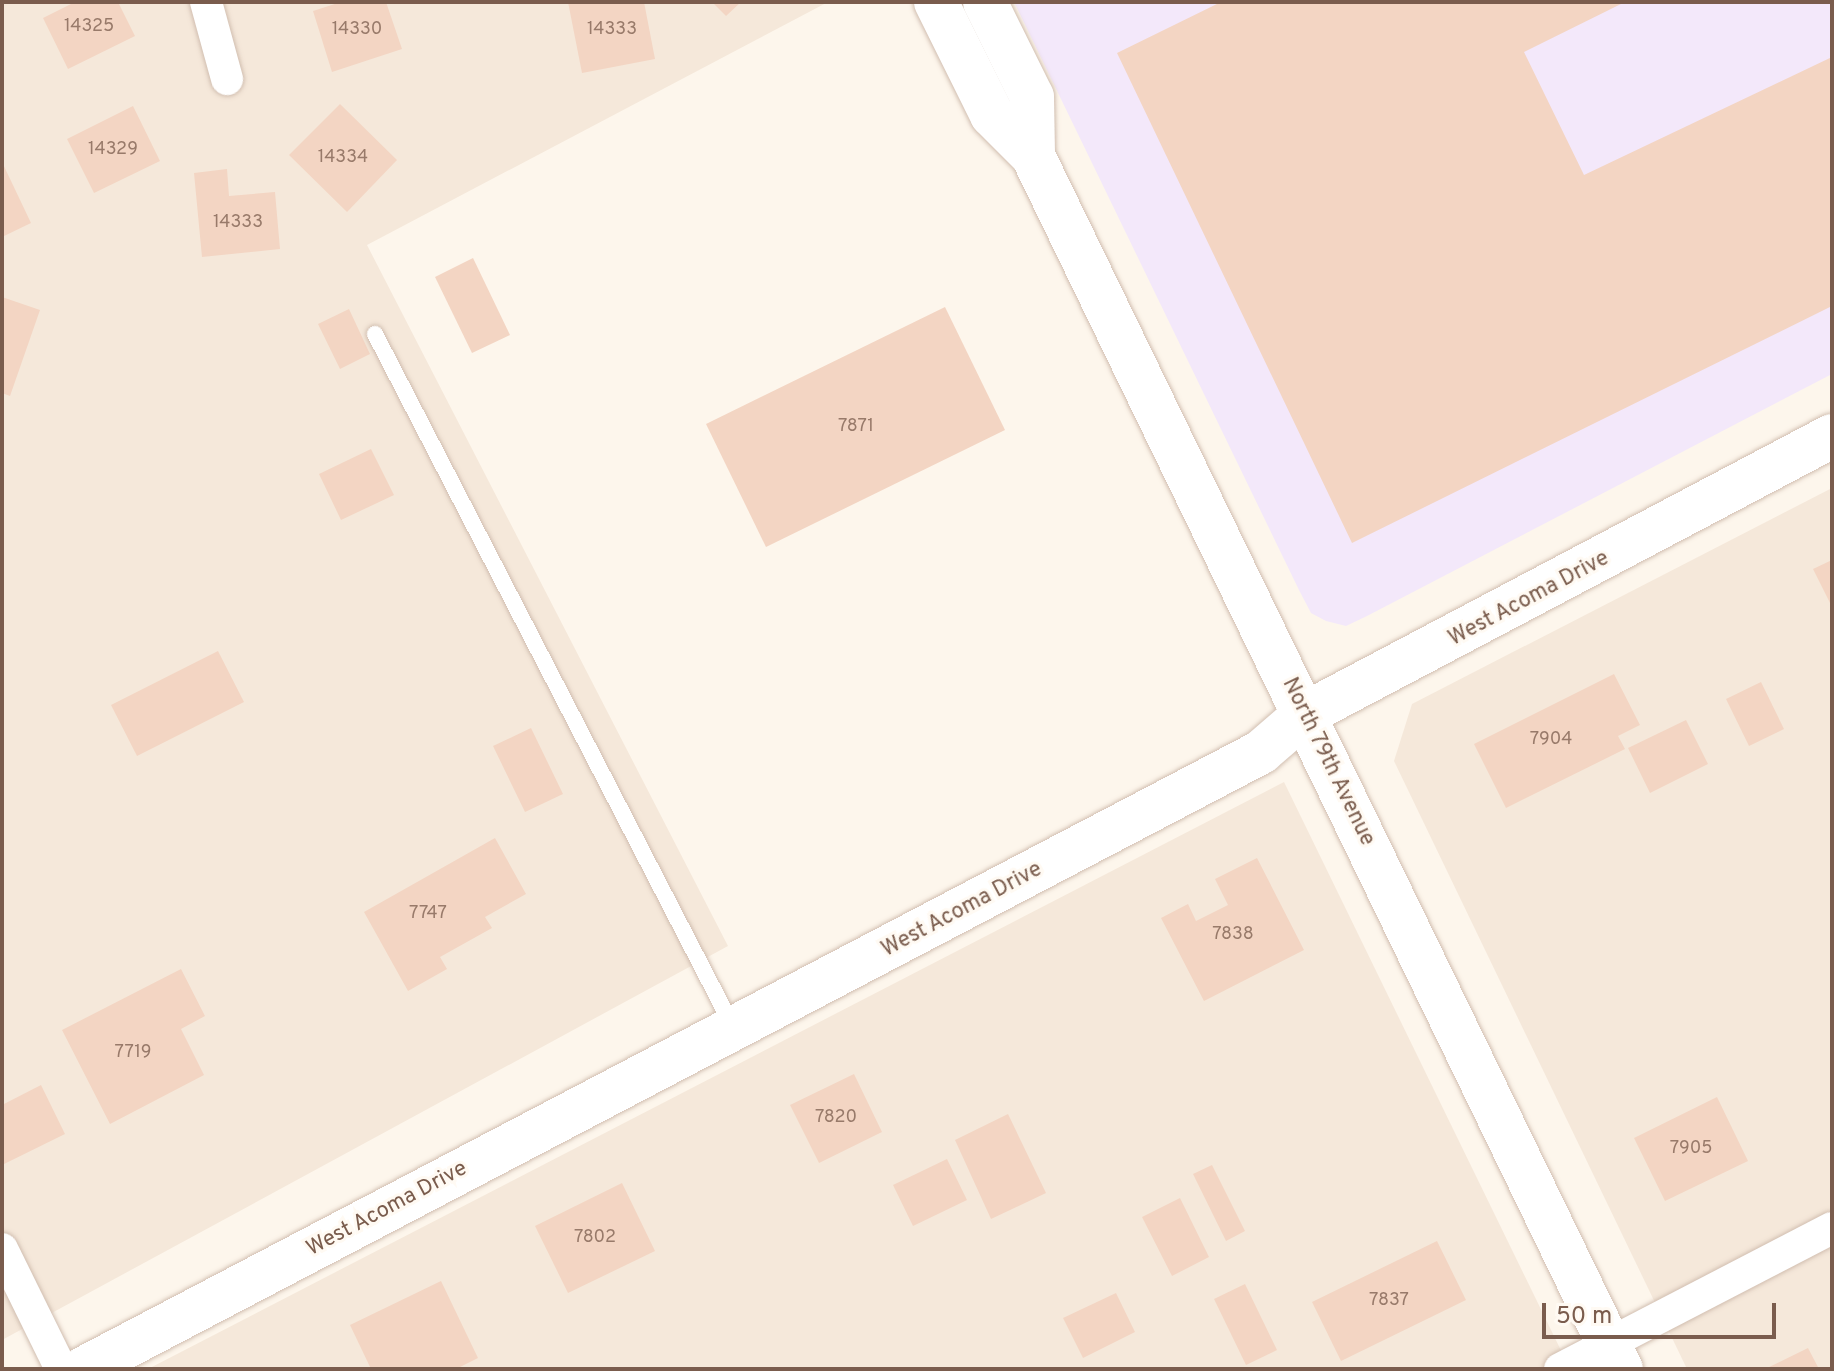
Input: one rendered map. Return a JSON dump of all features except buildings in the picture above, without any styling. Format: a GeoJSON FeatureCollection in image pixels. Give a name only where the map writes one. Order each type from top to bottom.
{"type":"FeatureCollection","features":[{"type":"Feature","properties":{"kind":"street"},"geometry":{"type":"LineString","coordinates":[[206,2],[227,79]]}},
{"type":"Feature","properties":{"kind":"street","name":"North 79th Avenue"},"geometry":{"type":"LineString","coordinates":[[936,2],[992,115],[1033,156],[1615,1356]]}},
{"type":"Feature","properties":{"kind":"street","name":"North 79th Avenue"},"geometry":{"type":"LineString","coordinates":[[985,2],[1032,97],[1033,156]]}},
{"type":"Feature","properties":{"kind":"street","name":"West Acoma Drive"},"geometry":{"type":"LineString","coordinates":[[83,1369],[1261,752],[1305,714],[1832,436]]}},
{"type":"Feature","properties":{"kind":"street"},"geometry":{"type":"LineString","coordinates":[[1560,1369],[1615,1356],[1832,1228]]}},
{"type":"Feature","properties":{"kind":"street"},"geometry":{"type":"LineString","coordinates":[[2,1249],[61,1369]]}},
{"type":"Feature","properties":{"kind":"lane"},"geometry":{"type":"LineString","coordinates":[[375,334],[733,1028]]}},
{"type":"Feature","properties":{"kind":"shaded area"},"geometry":{"type":"Polygon","coordinates":[[[2,2],[828,2],[367,245],[728,946],[2,1340],[2,2]]]}},
{"type":"Feature","properties":{"kind":"shaded area"},"geometry":{"type":"Polygon","coordinates":[[[1014,2],[1832,2],[1832,374],[1367,616],[1346,626],[1326,621],[1311,613],[1299,590],[1014,2]]]}},
{"type":"Feature","properties":{"kind":"shaded area"},"geometry":{"type":"Polygon","coordinates":[[[1832,488],[1832,1369],[1687,1369],[1394,761],[1412,704],[1832,488]]]}},
{"type":"Feature","properties":{"kind":"shaded area"},"geometry":{"type":"Polygon","coordinates":[[[1284,782],[1570,1369],[148,1369],[1284,782]]]}}]}
